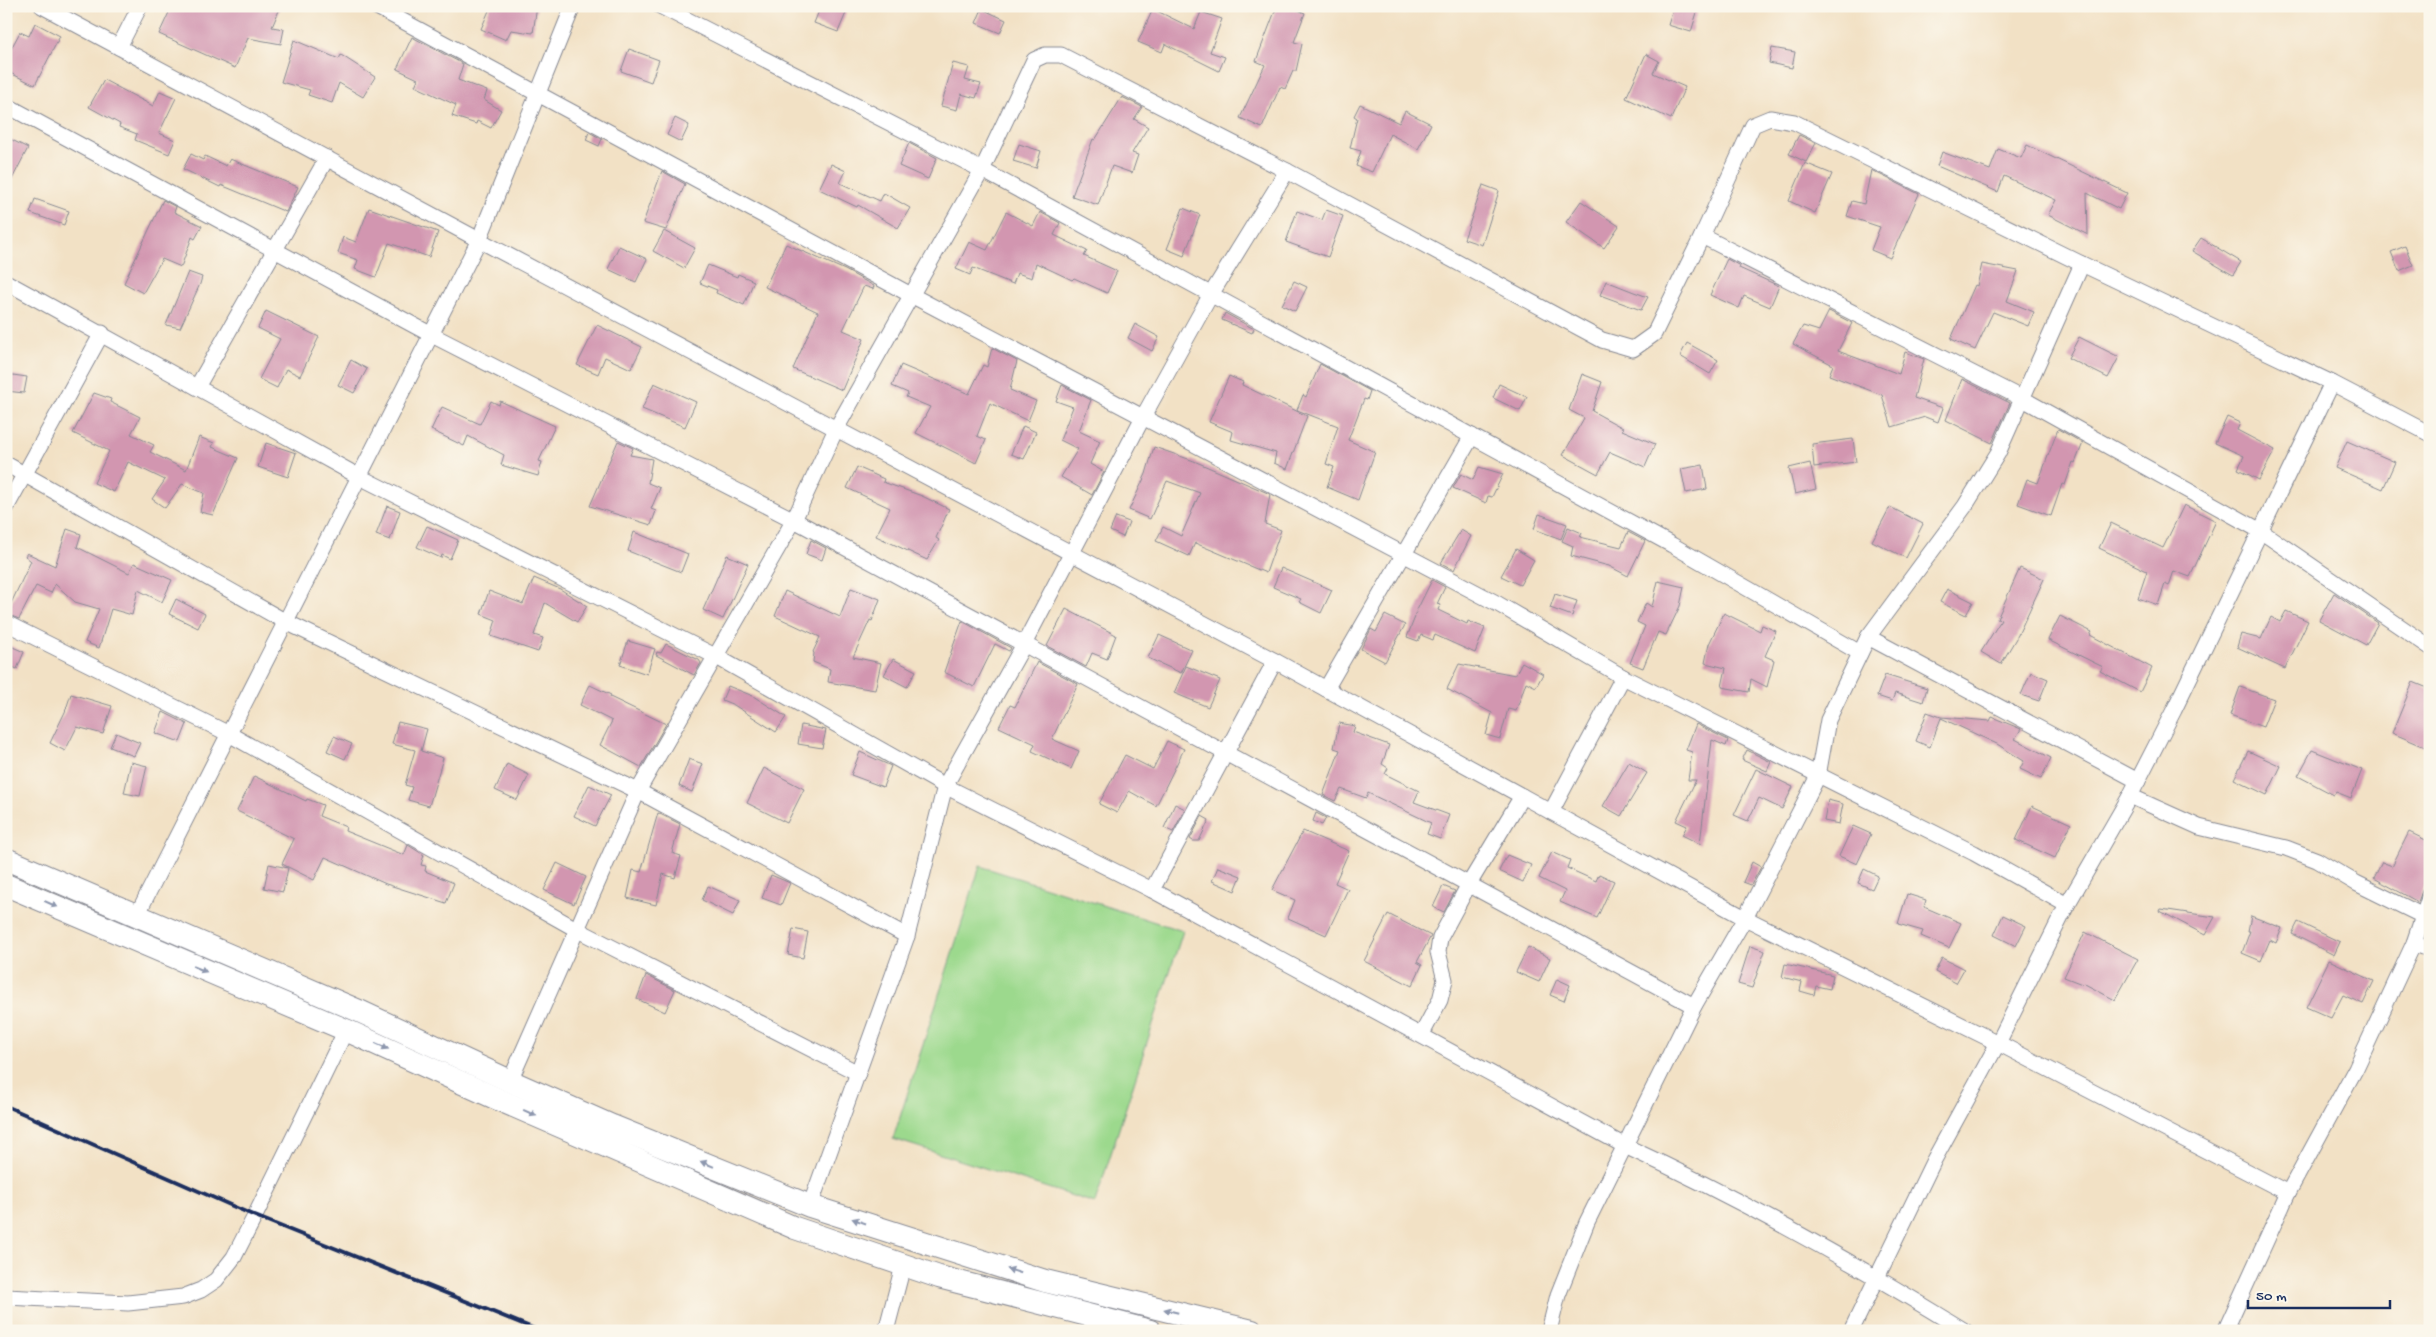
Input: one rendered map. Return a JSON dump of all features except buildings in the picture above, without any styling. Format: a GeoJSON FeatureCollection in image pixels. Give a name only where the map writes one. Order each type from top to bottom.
{"type":"FeatureCollection","features":[{"type":"Feature","properties":{"kind":"street"},"geometry":{"type":"LineString","coordinates":[[42,6],[479,240],[1275,661],[1745,918],[1998,1044],[2288,1193]]}},
{"type":"Feature","properties":{"kind":"street"},"geometry":{"type":"LineString","coordinates":[[118,47],[140,6]]}},
{"type":"Feature","properties":{"kind":"street"},"geometry":{"type":"LineString","coordinates":[[376,6],[911,295],[1402,556],[1498,604],[1623,677],[1974,854],[2067,905]]}},
{"type":"Feature","properties":{"kind":"street"},"geometry":{"type":"LineString","coordinates":[[136,917],[479,240],[573,6]]}},
{"type":"Feature","properties":{"kind":"street"},"geometry":{"type":"LineString","coordinates":[[660,6],[982,170],[1210,296],[1672,545],[1860,653]]}},
{"type":"Feature","properties":{"kind":"street"},"geometry":{"type":"LineString","coordinates":[[510,1081],[638,791],[794,520],[836,428],[982,170],[1034,60],[1045,55],[1060,55],[1287,171],[1602,340],[1632,349],[1654,334],[1753,125],[1770,118],[1794,122],[2082,264],[2332,383],[2430,434]]}},
{"type":"Feature","properties":{"kind":"street"},"geometry":{"type":"LineString","coordinates":[[6,105],[274,252],[794,520],[1023,646],[1694,1006]]}},
{"type":"Feature","properties":{"kind":"street"},"geometry":{"type":"LineString","coordinates":[[197,387],[327,158]]}},
{"type":"Feature","properties":{"kind":"street"},"geometry":{"type":"LineString","coordinates":[[810,1206],[907,936],[945,786],[1023,646],[1143,417],[1210,296],[1287,171]]}},
{"type":"Feature","properties":{"kind":"street"},"geometry":{"type":"LineString","coordinates":[[1702,236],[2023,399],[2260,530],[2430,647]]}},
{"type":"Feature","properties":{"kind":"street"},"geometry":{"type":"LineString","coordinates":[[1549,1331],[1558,1295],[1584,1232],[1625,1146],[1694,1006],[1745,918],[1818,776],[1828,720],[1860,653],[1868,637],[1966,506],[1998,453],[2082,264]]}},
{"type":"Feature","properties":{"kind":"street"},"geometry":{"type":"LineString","coordinates":[[6,282],[102,333],[358,476],[715,656],[945,786],[1152,890],[1285,963],[1422,1034],[1625,1146],[1684,1173],[1876,1276],[1964,1331]]}},
{"type":"Feature","properties":{"kind":"street"},"geometry":{"type":"LineString","coordinates":[[6,508],[102,333]]}},
{"type":"Feature","properties":{"kind":"street"},"geometry":{"type":"LineString","coordinates":[[1851,1331],[1876,1276],[1934,1160],[1998,1044],[2067,905],[2130,796],[2332,383]]}},
{"type":"Feature","properties":{"kind":"street"},"geometry":{"type":"LineString","coordinates":[[1326,689],[1472,436]]}},
{"type":"Feature","properties":{"kind":"street"},"geometry":{"type":"LineString","coordinates":[[6,464],[286,622],[638,791],[907,936]]}},
{"type":"Feature","properties":{"kind":"street"},"geometry":{"type":"LineString","coordinates":[[6,623],[229,734],[576,929],[858,1072]]}},
{"type":"Feature","properties":{"kind":"street"},"geometry":{"type":"LineString","coordinates":[[1868,637],[2138,780]]}},
{"type":"Feature","properties":{"kind":"street"},"geometry":{"type":"LineString","coordinates":[[1152,890],[1275,661]]}},
{"type":"Feature","properties":{"kind":"street"},"geometry":{"type":"LineString","coordinates":[[1551,812],[1623,677]]}},
{"type":"Feature","properties":{"kind":"street"},"geometry":{"type":"LineString","coordinates":[[1422,1034],[1440,1000],[1445,980],[1438,952],[1440,938],[1469,884],[1522,796]]}},
{"type":"Feature","properties":{"kind":"street"},"geometry":{"type":"LineString","coordinates":[[2130,796],[2199,827],[2286,848],[2317,860],[2356,883],[2423,916]]}},
{"type":"Feature","properties":{"kind":"street"},"geometry":{"type":"LineString","coordinates":[[6,859],[136,917],[360,1011],[510,1081],[621,1129],[810,1206],[1045,1281],[1252,1331]]}},
{"type":"Feature","properties":{"kind":"street"},"geometry":{"type":"LineString","coordinates":[[6,885],[346,1030],[502,1101],[776,1220],[939,1277],[1150,1331]]}},
{"type":"Feature","properties":{"kind":"street"},"geometry":{"type":"LineString","coordinates":[[2226,1331],[2288,1193],[2356,1068],[2414,943],[2430,895]]}},
{"type":"Feature","properties":{"kind":"street"},"geometry":{"type":"LineString","coordinates":[[2414,943],[2430,950]]}},
{"type":"Feature","properties":{"kind":"street"},"geometry":{"type":"LineString","coordinates":[[6,1297],[128,1303],[183,1297],[201,1290],[216,1280],[234,1257],[247,1232],[346,1030]]}},
{"type":"Feature","properties":{"kind":"street"},"geometry":{"type":"LineString","coordinates":[[886,1331],[903,1266]]}},
{"type":"Feature","properties":{"kind":"green space"},"geometry":{"type":"Polygon","coordinates":[[[980,866],[1183,931],[1095,1203],[893,1139],[980,866]]]}},
{"type":"Feature","properties":{"kind":"railway"},"geometry":{"type":"LineString","coordinates":[[6,1106],[255,1216],[540,1331]]}}]}
